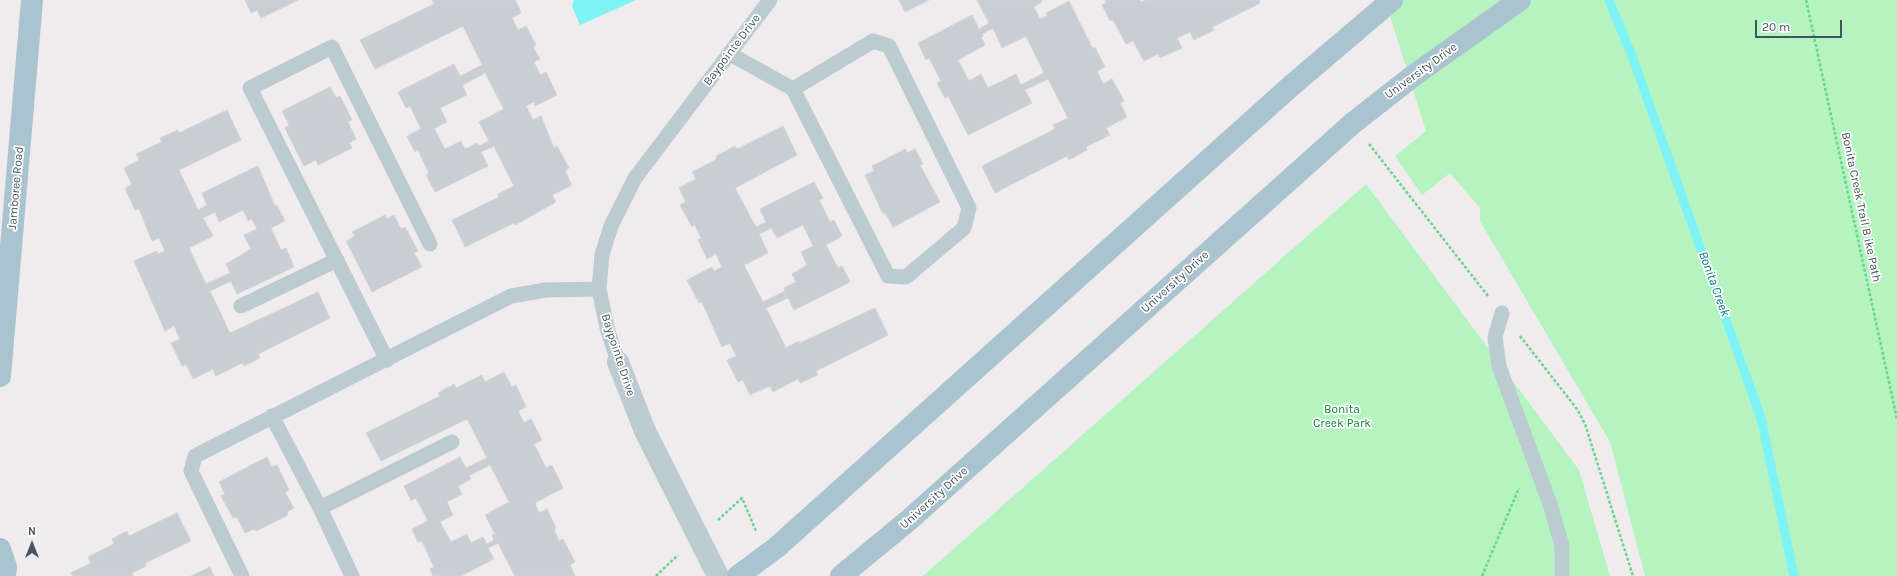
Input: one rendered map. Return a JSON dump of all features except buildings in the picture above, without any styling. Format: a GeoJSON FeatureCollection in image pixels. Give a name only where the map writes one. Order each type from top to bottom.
{"type":"FeatureCollection","features":[{"type":"Feature","properties":{"kind":"main road","name":"Jamboree Road"},"geometry":{"type":"LineString","coordinates":[[0,376],[32,0]]}},
{"type":"Feature","properties":{"kind":"main road","name":"University Drive"},"geometry":{"type":"LineString","coordinates":[[841,576],[909,520],[1353,123],[1413,76],[1520,0]]}},
{"type":"Feature","properties":{"kind":"main road"},"geometry":{"type":"LineString","coordinates":[[738,576],[777,547],[1220,150],[1389,2]]}},
{"type":"Feature","properties":{"kind":"main road"},"geometry":{"type":"LineString","coordinates":[[0,549],[6,568],[5,576]]}},
{"type":"Feature","properties":{"kind":"street","name":"Baypointe Drive"},"geometry":{"type":"LineString","coordinates":[[618,362],[645,432],[718,576]]}},
{"type":"Feature","properties":{"kind":"lane","name":"Baypointe Drive"},"geometry":{"type":"LineString","coordinates":[[618,362],[607,328],[599,289],[602,255],[611,226],[635,178],[770,0]]}},
{"type":"Feature","properties":{"kind":"lane"},"geometry":{"type":"LineString","coordinates":[[730,54],[792,89],[888,276],[906,277],[964,228],[969,208],[889,46],[873,41],[792,89]]}},
{"type":"Feature","properties":{"kind":"lane"},"geometry":{"type":"LineString","coordinates":[[387,360],[250,88],[332,47],[430,244]]}},
{"type":"Feature","properties":{"kind":"lane"},"geometry":{"type":"LineString","coordinates":[[241,306],[337,260]]}},
{"type":"Feature","properties":{"kind":"lane"},"geometry":{"type":"LineString","coordinates":[[242,576],[191,471],[194,456],[387,360],[511,296],[546,290],[599,289]]}},
{"type":"Feature","properties":{"kind":"lane"},"geometry":{"type":"LineString","coordinates":[[1502,313],[1495,337],[1499,366],[1550,504],[1562,546],[1562,576]]}},
{"type":"Feature","properties":{"kind":"lane"},"geometry":{"type":"LineString","coordinates":[[272,416],[320,508],[352,576]]}},
{"type":"Feature","properties":{"kind":"lane"},"geometry":{"type":"LineString","coordinates":[[320,508],[452,442]]}},
{"type":"Feature","properties":{"kind":"path","name":"Bonita Creek Trail B ike Path"},"geometry":{"type":"LineString","coordinates":[[1806,0],[1897,419]]}},
{"type":"Feature","properties":{"kind":"path"},"geometry":{"type":"LineString","coordinates":[[1482,576],[1532,458]]}},
{"type":"Feature","properties":{"kind":"green space"},"geometry":{"type":"Polygon","coordinates":[[[1385,0],[1897,0],[1897,576],[1645,576],[1610,442],[1480,221],[1480,208],[1450,173],[1422,195],[1395,156],[1426,131],[1385,0]]]}},
{"type":"Feature","properties":{"kind":"green space","name":"Bonita Creek Park"},"geometry":{"type":"Polygon","coordinates":[[[1366,184],[1579,470],[1610,576],[923,576],[1366,184]]]}},
{"type":"Feature","properties":{"kind":"water"},"geometry":{"type":"Polygon","coordinates":[[[574,0],[636,0],[580,25],[572,6],[574,0]]]}},
{"type":"Feature","properties":{"kind":"waterway","name":"Bonita Creek"},"geometry":{"type":"LineString","coordinates":[[1609,0],[1632,56],[1761,418],[1794,576]]}}]}
